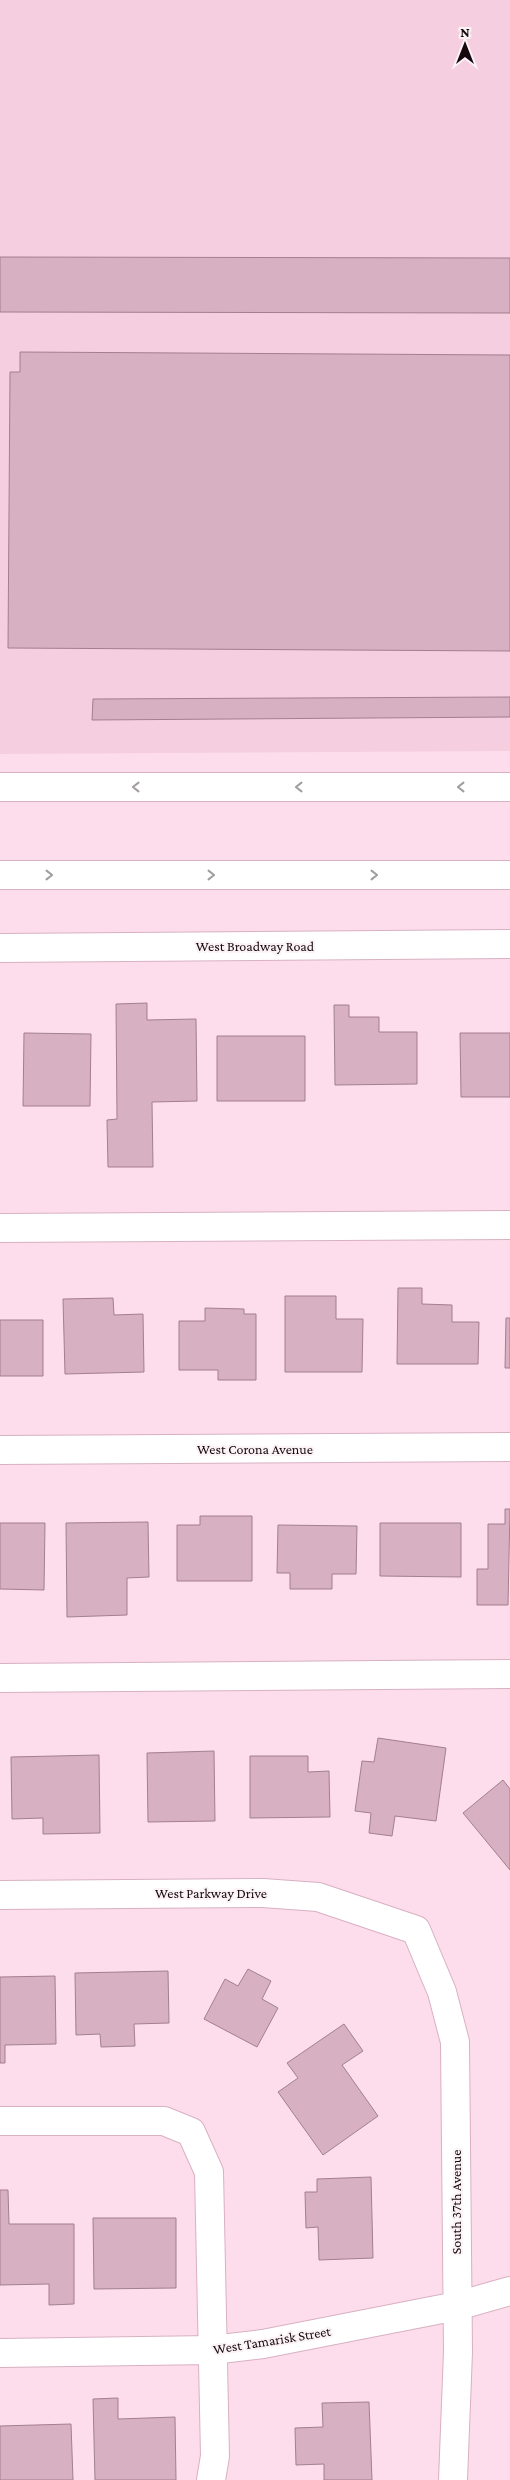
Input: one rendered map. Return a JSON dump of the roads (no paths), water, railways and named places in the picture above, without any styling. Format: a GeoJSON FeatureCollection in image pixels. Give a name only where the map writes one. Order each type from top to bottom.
{"type":"FeatureCollection","features":[{"type":"Feature","properties":{"kind":"street"},"geometry":{"type":"LineString","coordinates":[[0,787],[510,787]]}},
{"type":"Feature","properties":{"kind":"street"},"geometry":{"type":"LineString","coordinates":[[0,875],[510,874]]}},
{"type":"Feature","properties":{"kind":"street","name":"West Broadway Road"},"geometry":{"type":"LineString","coordinates":[[0,948],[510,944]]}},
{"type":"Feature","properties":{"kind":"street"},"geometry":{"type":"LineString","coordinates":[[0,1228],[510,1225]]}},
{"type":"Feature","properties":{"kind":"street","name":"West Corona Avenue"},"geometry":{"type":"LineString","coordinates":[[0,1450],[510,1447]]}},
{"type":"Feature","properties":{"kind":"street"},"geometry":{"type":"LineString","coordinates":[[0,1678],[510,1674]]}},
{"type":"Feature","properties":{"kind":"street","name":"West Parkway Drive"},"geometry":{"type":"LineString","coordinates":[[0,1894],[263,1892],[318,1897],[416,1930]]}},
{"type":"Feature","properties":{"kind":"street","name":"South 37th Avenue"},"geometry":{"type":"LineString","coordinates":[[416,1930],[442,1992],[455,2042],[458,2361],[453,2480]]}},
{"type":"Feature","properties":{"kind":"street"},"geometry":{"type":"LineString","coordinates":[[0,2122],[164,2120],[191,2132],[209,2172],[215,2456],[211,2480]]}},
{"type":"Feature","properties":{"kind":"street","name":"West Tamarisk Street"},"geometry":{"type":"LineString","coordinates":[[0,2352],[212,2350],[264,2344],[457,2306],[510,2291]]}}]}
